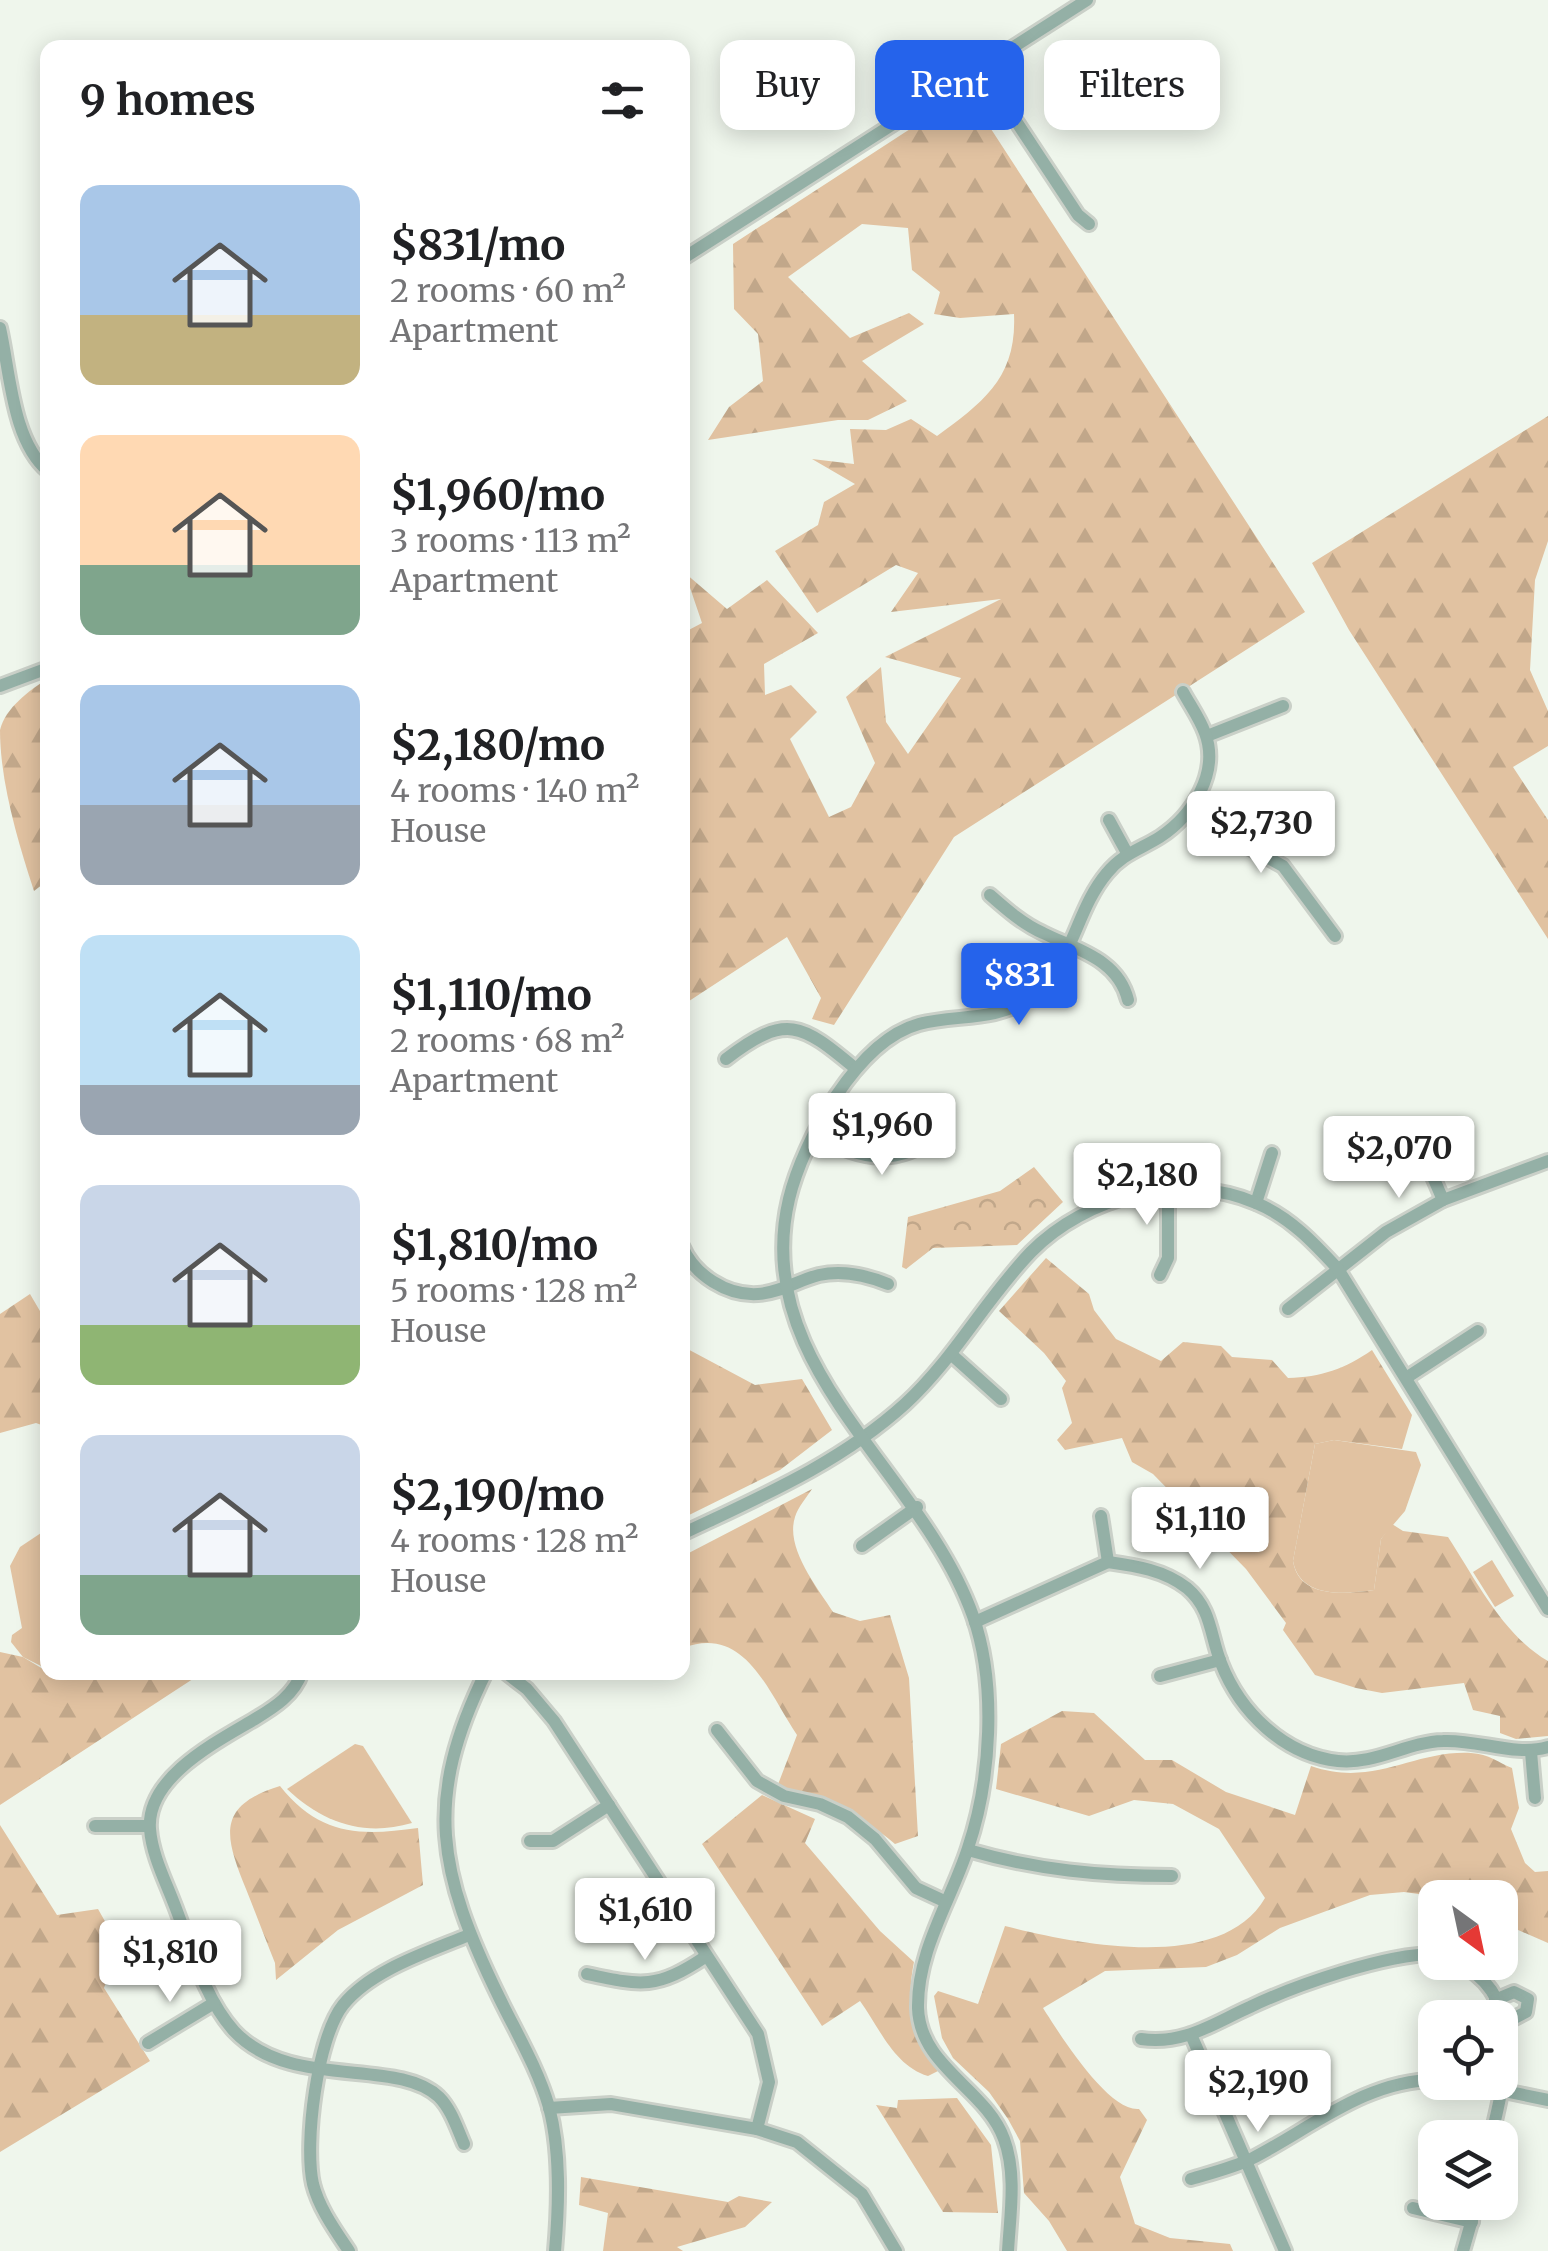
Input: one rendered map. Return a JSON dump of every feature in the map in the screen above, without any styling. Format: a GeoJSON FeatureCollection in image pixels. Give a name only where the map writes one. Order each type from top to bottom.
{"type":"FeatureCollection","features":[{"type":"Feature","properties":{"kind":"street"},"geometry":{"type":"LineString","coordinates":[[1024,40],[1087,0]]}},
{"type":"Feature","properties":{"kind":"street"},"geometry":{"type":"LineString","coordinates":[[690,254],[884,130]]}},
{"type":"Feature","properties":{"kind":"street"},"geometry":{"type":"LineString","coordinates":[[1022,130],[1078,215],[1089,224]]}},
{"type":"Feature","properties":{"kind":"street"},"geometry":{"type":"LineString","coordinates":[[0,328],[24,434],[40,464]]}},
{"type":"Feature","properties":{"kind":"street"},"geometry":{"type":"LineString","coordinates":[[0,686],[40,671]]}},
{"type":"Feature","properties":{"kind":"street"},"geometry":{"type":"LineString","coordinates":[[1008,2251],[1012,2176],[1004,2137],[986,2110],[957,2082],[926,2041],[918,2014],[919,1978],[944,1902],[968,1850],[987,1776],[987,1707],[975,1622],[950,1560],[917,1507],[811,1362],[786,1286],[787,1206],[795,1175],[814,1136],[856,1069],[890,1038],[918,1024],[997,1015],[1031,997],[1073,944],[1093,894],[1127,853],[1157,839],[1190,815],[1208,761],[1207,736],[1183,692]]}},
{"type":"Feature","properties":{"kind":"street"},"geometry":{"type":"LineString","coordinates":[[1207,736],[1283,706]]}},
{"type":"Feature","properties":{"kind":"street"},"geometry":{"type":"LineString","coordinates":[[1190,815],[1283,866],[1335,936]]}},
{"type":"Feature","properties":{"kind":"street"},"geometry":{"type":"LineString","coordinates":[[1108,820],[1127,853]]}},
{"type":"Feature","properties":{"kind":"street"},"geometry":{"type":"LineString","coordinates":[[990,895],[1043,933],[1073,944],[1124,982],[1128,1000]]}},
{"type":"Feature","properties":{"kind":"street"},"geometry":{"type":"LineString","coordinates":[[726,1059],[757,1035],[783,1026],[804,1029],[856,1069]]}},
{"type":"Feature","properties":{"kind":"street"},"geometry":{"type":"LineString","coordinates":[[814,1136],[861,1157],[890,1157],[924,1147],[946,1133]]}},
{"type":"Feature","properties":{"kind":"street"},"geometry":{"type":"LineString","coordinates":[[1256,1203],[1272,1153]]}},
{"type":"Feature","properties":{"kind":"street"},"geometry":{"type":"LineString","coordinates":[[1424,1156],[1444,1200]]}},
{"type":"Feature","properties":{"kind":"street"},"geometry":{"type":"LineString","coordinates":[[1288,1308],[1386,1232],[1444,1200],[1548,1162]]}},
{"type":"Feature","properties":{"kind":"street"},"geometry":{"type":"LineString","coordinates":[[1160,1275],[1168,1258],[1168,1190]]}},
{"type":"Feature","properties":{"kind":"street"},"geometry":{"type":"LineString","coordinates":[[690,1530],[786,1486],[863,1437],[905,1404],[952,1355],[1014,1272],[1052,1233],[1093,1208],[1168,1190],[1223,1194],[1256,1203],[1302,1230],[1338,1268],[1548,1609]]}},
{"type":"Feature","properties":{"kind":"street"},"geometry":{"type":"LineString","coordinates":[[690,1258],[710,1280],[732,1291],[760,1294],[821,1274],[866,1275],[888,1284]]}},
{"type":"Feature","properties":{"kind":"street"},"geometry":{"type":"LineString","coordinates":[[1406,1378],[1478,1332]]}},
{"type":"Feature","properties":{"kind":"street"},"geometry":{"type":"LineString","coordinates":[[952,1355],[1001,1399]]}},
{"type":"Feature","properties":{"kind":"street"},"geometry":{"type":"LineString","coordinates":[[862,1546],[917,1507]]}},
{"type":"Feature","properties":{"kind":"street"},"geometry":{"type":"LineString","coordinates":[[1101,1516],[1108,1562]]}},
{"type":"Feature","properties":{"kind":"street"},"geometry":{"type":"LineString","coordinates":[[975,1622],[1108,1562],[1156,1572],[1190,1590],[1207,1613],[1220,1660],[1247,1710],[1277,1738],[1318,1756],[1362,1761],[1438,1741],[1477,1741],[1531,1752],[1548,1747]]}},
{"type":"Feature","properties":{"kind":"street"},"geometry":{"type":"LineString","coordinates":[[1160,1676],[1220,1660]]}},
{"type":"Feature","properties":{"kind":"street"},"geometry":{"type":"LineString","coordinates":[[300,1680],[276,1706],[178,1768],[149,1826],[156,1858],[214,2004],[234,2031],[258,2051],[320,2070],[419,2084],[448,2109],[464,2144]]}},
{"type":"Feature","properties":{"kind":"street"},"geometry":{"type":"LineString","coordinates":[[483,1680],[448,1763],[444,1816],[451,1874],[469,1935],[549,2108],[558,2178],[555,2251]]}},
{"type":"Feature","properties":{"kind":"street"},"geometry":{"type":"LineString","coordinates":[[516,1680],[554,1721],[758,2034],[769,2082],[756,2129]]}},
{"type":"Feature","properties":{"kind":"street"},"geometry":{"type":"LineString","coordinates":[[717,1730],[758,1781],[784,1796],[820,1804],[848,1816],[876,1840],[916,1888],[944,1902]]}},
{"type":"Feature","properties":{"kind":"street"},"geometry":{"type":"LineString","coordinates":[[1531,1752],[1535,1798]]}},
{"type":"Feature","properties":{"kind":"street"},"geometry":{"type":"LineString","coordinates":[[530,1841],[553,1841],[608,1805]]}},
{"type":"Feature","properties":{"kind":"street"},"geometry":{"type":"LineString","coordinates":[[95,1826],[149,1826]]}},
{"type":"Feature","properties":{"kind":"street"},"geometry":{"type":"LineString","coordinates":[[968,1850],[1028,1868],[1086,1876],[1172,1876]]}},
{"type":"Feature","properties":{"kind":"street"},"geometry":{"type":"LineString","coordinates":[[349,2251],[314,2187],[308,2155],[328,2034],[342,2006],[362,1987],[469,1935]]}},
{"type":"Feature","properties":{"kind":"street"},"geometry":{"type":"LineString","coordinates":[[1141,2040],[1192,2036],[1252,2006],[1356,1970],[1418,1954]]}},
{"type":"Feature","properties":{"kind":"street"},"geometry":{"type":"LineString","coordinates":[[587,1974],[640,1985],[656,1984],[705,1957]]}},
{"type":"Feature","properties":{"kind":"street"},"geometry":{"type":"LineString","coordinates":[[1479,1980],[1495,2000],[1514,1992],[1528,2000],[1526,2012],[1518,2016]]}},
{"type":"Feature","properties":{"kind":"street"},"geometry":{"type":"LineString","coordinates":[[148,2043],[214,2004]]}},
{"type":"Feature","properties":{"kind":"street"},"geometry":{"type":"LineString","coordinates":[[1192,2036],[1285,2251]]}},
{"type":"Feature","properties":{"kind":"street"},"geometry":{"type":"LineString","coordinates":[[1191,2179],[1247,2161],[1375,2090],[1418,2081]]}},
{"type":"Feature","properties":{"kind":"street"},"geometry":{"type":"LineString","coordinates":[[1518,2094],[1548,2100]]}},
{"type":"Feature","properties":{"kind":"street"},"geometry":{"type":"LineString","coordinates":[[549,2108],[611,2104],[756,2129],[797,2142],[827,2162],[862,2194],[896,2251]]}},
{"type":"Feature","properties":{"kind":"street"},"geometry":{"type":"LineString","coordinates":[[1413,2208],[1472,2222],[1463,2251]]}},
{"type":"Feature","properties":{"kind":"green space"},"geometry":{"type":"Polygon","coordinates":[[[908,130],[992,130],[1305,612],[954,837],[834,1025],[812,1019],[821,998],[787,937],[690,1000],[690,629],[702,623],[690,577],[727,609],[767,580],[818,633],[764,664],[765,695],[791,685],[817,712],[790,739],[829,817],[851,807],[875,763],[846,697],[881,667],[886,722],[908,754],[961,678],[885,657],[1001,599],[891,612],[918,573],[896,565],[817,613],[775,551],[818,525],[824,502],[855,484],[812,459],[854,464],[850,429],[886,430],[911,419],[937,436],[969,412],[1003,372],[1010,355],[1014,314],[960,318],[934,314],[940,292],[912,270],[908,228],[862,224],[788,277],[850,338],[909,313],[924,324],[862,361],[907,401],[868,420],[838,420],[708,440],[729,407],[763,381],[758,334],[734,309],[733,244],[908,130]]]}},
{"type":"Feature","properties":{"kind":"green space"},"geometry":{"type":"Polygon","coordinates":[[[1548,416],[1548,541],[1535,580],[1530,670],[1548,711],[1548,746],[1513,767],[1548,820],[1548,939],[1349,630],[1312,563],[1548,416]]]}},
{"type":"Feature","properties":{"kind":"green space"},"geometry":{"type":"Polygon","coordinates":[[[40,684],[40,886],[34,891],[7,791],[0,730],[26,694],[40,684]]]}},
{"type":"Feature","properties":{"kind":"green space"},"geometry":{"type":"Polygon","coordinates":[[[1034,1167],[1063,1202],[1017,1245],[933,1248],[906,1269],[902,1267],[908,1217],[1000,1191],[1034,1167]]]}},
{"type":"Feature","properties":{"kind":"green space"},"geometry":{"type":"Polygon","coordinates":[[[1046,1258],[1089,1294],[1094,1310],[1116,1339],[1161,1361],[1183,1342],[1221,1346],[1232,1357],[1272,1360],[1288,1378],[1332,1371],[1372,1350],[1412,1415],[1402,1449],[1334,1440],[1315,1444],[1293,1561],[1297,1573],[1304,1582],[1325,1591],[1374,1590],[1381,1539],[1392,1524],[1403,1531],[1448,1537],[1504,1622],[1548,1661],[1548,1736],[1516,1739],[1500,1733],[1500,1716],[1473,1710],[1464,1683],[1382,1693],[1315,1675],[1283,1630],[1286,1623],[1246,1569],[1153,1474],[1132,1462],[1122,1438],[1065,1450],[1057,1440],[1072,1423],[1062,1388],[1066,1381],[1044,1353],[999,1311],[1046,1258]]]}},
{"type":"Feature","properties":{"kind":"green space"},"geometry":{"type":"Polygon","coordinates":[[[30,1294],[40,1311],[40,1424],[0,1433],[0,1314],[30,1294]]]}},
{"type":"Feature","properties":{"kind":"green space"},"geometry":{"type":"Polygon","coordinates":[[[690,1350],[755,1385],[802,1379],[832,1430],[780,1470],[690,1515],[690,1350]]]}},
{"type":"Feature","properties":{"kind":"green space"},"geometry":{"type":"Polygon","coordinates":[[[1334,1440],[1416,1452],[1421,1465],[1405,1511],[1381,1539],[1374,1590],[1337,1593],[1314,1588],[1297,1573],[1293,1561],[1315,1444],[1334,1440]]]}},
{"type":"Feature","properties":{"kind":"green space"},"geometry":{"type":"Polygon","coordinates":[[[812,1489],[796,1513],[793,1529],[804,1567],[833,1612],[860,1621],[890,1615],[909,1678],[918,1836],[895,1844],[840,1807],[777,1787],[797,1735],[765,1682],[739,1654],[723,1645],[690,1646],[690,1552],[812,1489]]]}},
{"type":"Feature","properties":{"kind":"green space"},"geometry":{"type":"Polygon","coordinates":[[[40,1534],[40,1666],[23,1657],[11,1642],[12,1635],[22,1628],[10,1566],[20,1547],[40,1534]]]}},
{"type":"Feature","properties":{"kind":"green space"},"geometry":{"type":"Polygon","coordinates":[[[1492,1560],[1514,1596],[1495,1607],[1473,1572],[1492,1560]]]}},
{"type":"Feature","properties":{"kind":"green space"},"geometry":{"type":"Polygon","coordinates":[[[0,1652],[23,1657],[40,1667],[40,1680],[191,1680],[0,1805],[0,1652]]]}},
{"type":"Feature","properties":{"kind":"green space"},"geometry":{"type":"Polygon","coordinates":[[[1062,1711],[1094,1713],[1145,1760],[1172,1760],[1226,1792],[1295,1815],[1311,1766],[1354,1773],[1450,1754],[1483,1755],[1512,1768],[1519,1808],[1511,1829],[1525,1863],[1535,1872],[1548,1871],[1548,1943],[1518,1930],[1518,1880],[1418,1880],[1418,1894],[1370,1895],[1280,1928],[1237,1955],[1206,1967],[1105,1971],[1043,2008],[1099,2085],[1127,2107],[1139,2109],[1147,2120],[1120,2177],[1135,2224],[1170,2238],[1230,2244],[1233,2251],[1067,2251],[1049,2221],[1024,2193],[1020,2141],[1008,2119],[989,2092],[953,2058],[942,2038],[934,1996],[938,1991],[978,2004],[1005,1926],[1107,1945],[1182,1945],[1216,1937],[1244,1922],[1265,1898],[1219,1829],[1173,1804],[1134,1800],[1089,1816],[996,1789],[1001,1744],[1062,1711]]]}},
{"type":"Feature","properties":{"kind":"green space"},"geometry":{"type":"Polygon","coordinates":[[[355,1744],[363,1746],[412,1823],[377,1828],[345,1824],[315,1811],[287,1789],[355,1744]]]}},
{"type":"Feature","properties":{"kind":"green space"},"geometry":{"type":"Polygon","coordinates":[[[280,1786],[310,1815],[342,1829],[378,1832],[418,1828],[423,1885],[338,1930],[276,1980],[275,1963],[230,1839],[235,1814],[244,1803],[280,1786]]]}},
{"type":"Feature","properties":{"kind":"green space"},"geometry":{"type":"Polygon","coordinates":[[[762,1795],[815,1819],[805,1843],[880,1931],[914,1962],[914,2019],[938,2071],[928,2076],[906,2064],[860,2001],[822,2026],[702,1844],[762,1795]]]}},
{"type":"Feature","properties":{"kind":"green space"},"geometry":{"type":"Polygon","coordinates":[[[0,1825],[57,1915],[98,1909],[119,1946],[104,1988],[150,2061],[0,2152],[0,1825]]]}},
{"type":"Feature","properties":{"kind":"green space"},"geometry":{"type":"Polygon","coordinates":[[[957,2098],[991,2145],[998,2213],[943,2212],[876,2105],[897,2108],[898,2100],[957,2098]]]}},
{"type":"Feature","properties":{"kind":"green space"},"geometry":{"type":"Polygon","coordinates":[[[581,2177],[728,2202],[739,2196],[772,2202],[745,2227],[677,2247],[683,2251],[603,2251],[608,2213],[579,2205],[581,2177]]]}}]}
